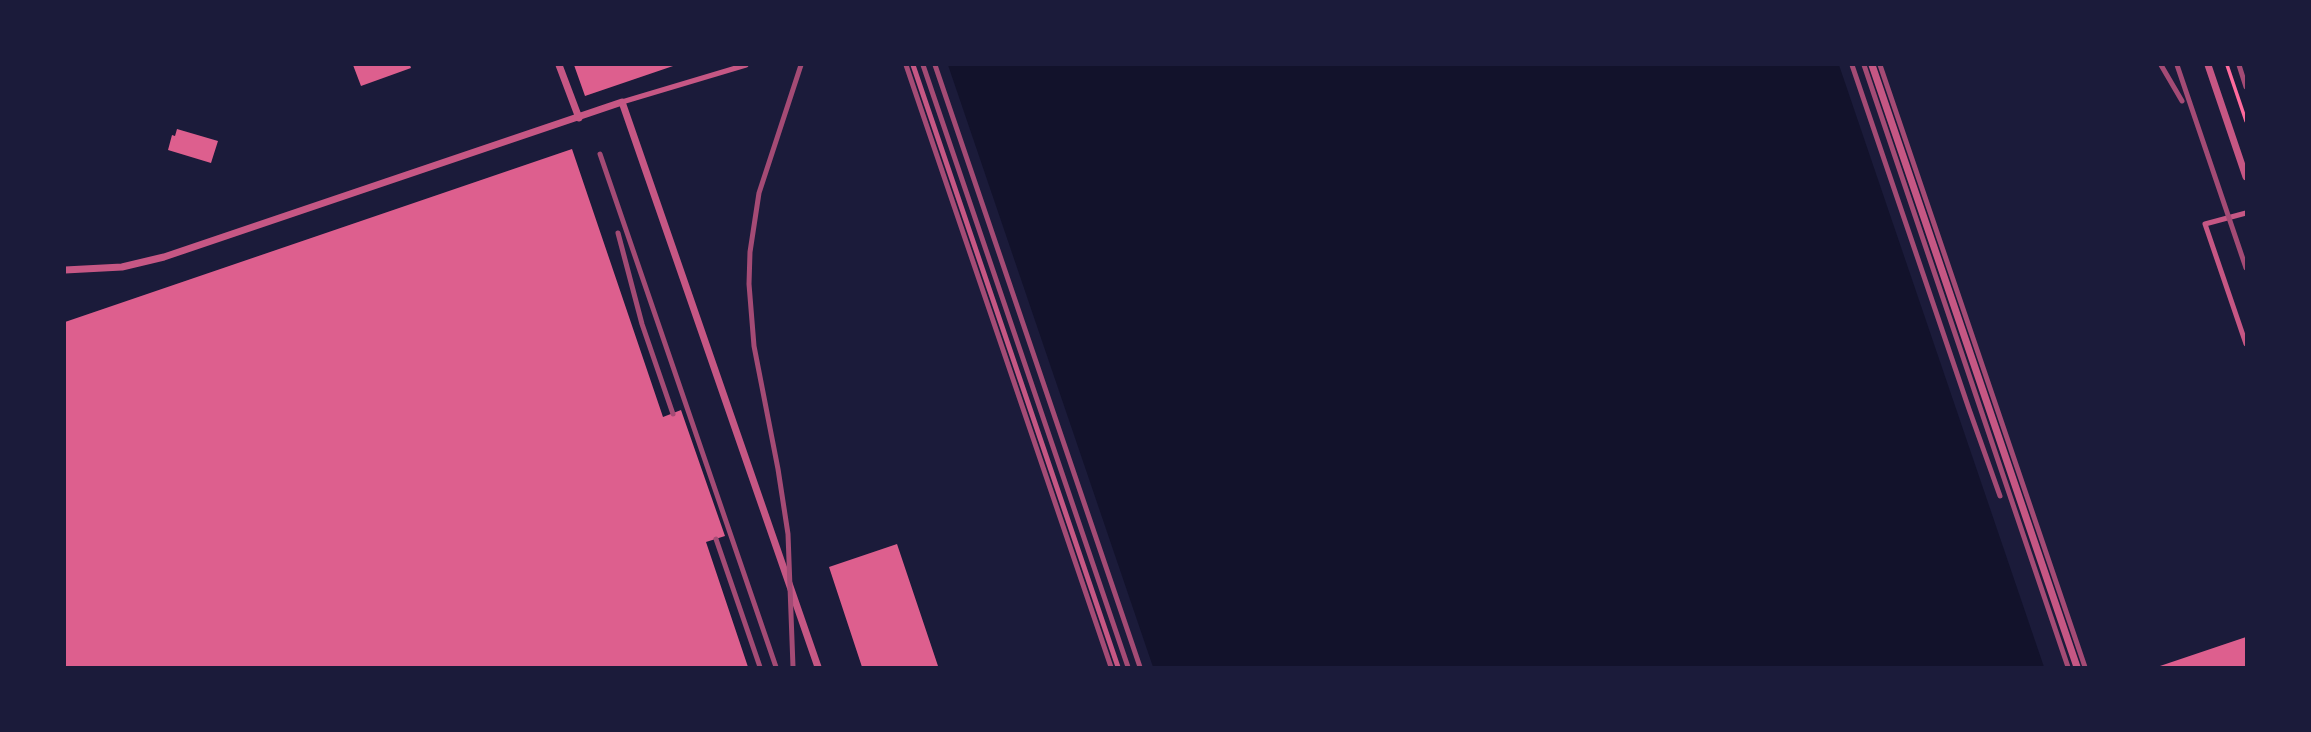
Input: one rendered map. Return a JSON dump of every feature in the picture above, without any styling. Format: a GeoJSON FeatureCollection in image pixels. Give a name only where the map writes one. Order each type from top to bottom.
{"type":"FeatureCollection","features":[{"type":"Feature","properties":{"kind":"street"},"geometry":{"type":"LineString","coordinates":[[559,65],[579,117]]}},
{"type":"Feature","properties":{"kind":"street"},"geometry":{"type":"LineString","coordinates":[[1872,65],[2077,667]]}},
{"type":"Feature","properties":{"kind":"street"},"geometry":{"type":"LineString","coordinates":[[2208,65],[2246,177]]}},
{"type":"Feature","properties":{"kind":"street"},"geometry":{"type":"LineString","coordinates":[[65,270],[122,267],[164,257],[622,102],[818,667]]}},
{"type":"Feature","properties":{"kind":"lane"},"geometry":{"type":"LineString","coordinates":[[622,102],[746,65]]}},
{"type":"Feature","properties":{"kind":"lane"},"geometry":{"type":"LineString","coordinates":[[913,65],[1118,667]]}},
{"type":"Feature","properties":{"kind":"lane"},"geometry":{"type":"LineString","coordinates":[[2246,213],[2205,224],[2246,344]]}},
{"type":"Feature","properties":{"kind":"path"},"geometry":{"type":"LineString","coordinates":[[2227,65],[2246,121]]}},
{"type":"Feature","properties":{"kind":"shaded area"},"geometry":{"type":"Polygon","coordinates":[[[948,65],[1839,65],[2044,667],[1153,667],[948,65]]]}},
{"type":"Feature","properties":{"kind":"building"},"geometry":{"type":"Polygon","coordinates":[[[353,65],[410,65],[411,68],[361,86],[353,65]]]}},
{"type":"Feature","properties":{"kind":"building"},"geometry":{"type":"Polygon","coordinates":[[[574,65],[676,65],[585,96],[574,65]]]}},
{"type":"Feature","properties":{"kind":"building"},"geometry":{"type":"Polygon","coordinates":[[[177,129],[218,141],[211,163],[168,150],[172,135],[175,136],[177,129]]]}},
{"type":"Feature","properties":{"kind":"building"},"geometry":{"type":"Polygon","coordinates":[[[572,149],[663,417],[681,410],[725,536],[706,542],[748,667],[65,667],[65,322],[572,149]]]}},
{"type":"Feature","properties":{"kind":"building"},"geometry":{"type":"Polygon","coordinates":[[[897,544],[938,666],[935,667],[862,667],[829,567],[897,544]]]}},
{"type":"Feature","properties":{"kind":"building"},"geometry":{"type":"Polygon","coordinates":[[[2246,637],[2246,667],[2157,667],[2246,637]]]}},
{"type":"Feature","properties":{"kind":"railway"},"geometry":{"type":"LineString","coordinates":[[793,667],[788,534],[754,346],[749,284],[750,252],[759,193],[801,65]]}},
{"type":"Feature","properties":{"kind":"railway"},"geometry":{"type":"LineString","coordinates":[[906,65],[1111,667]]}},
{"type":"Feature","properties":{"kind":"railway"},"geometry":{"type":"LineString","coordinates":[[923,65],[1128,667]]}},
{"type":"Feature","properties":{"kind":"railway"},"geometry":{"type":"LineString","coordinates":[[935,65],[1140,667]]}},
{"type":"Feature","properties":{"kind":"railway"},"geometry":{"type":"LineString","coordinates":[[1852,65],[2000,496]]}},
{"type":"Feature","properties":{"kind":"railway"},"geometry":{"type":"LineString","coordinates":[[1864,65],[2068,667]]}},
{"type":"Feature","properties":{"kind":"railway"},"geometry":{"type":"LineString","coordinates":[[1880,65],[2085,667]]}},
{"type":"Feature","properties":{"kind":"railway"},"geometry":{"type":"LineString","coordinates":[[2161,65],[2182,101]]}},
{"type":"Feature","properties":{"kind":"railway"},"geometry":{"type":"LineString","coordinates":[[2177,65],[2246,268]]}},
{"type":"Feature","properties":{"kind":"railway"},"geometry":{"type":"LineString","coordinates":[[2239,65],[2246,87]]}},
{"type":"Feature","properties":{"kind":"railway"},"geometry":{"type":"LineString","coordinates":[[600,154],[776,667]]}},
{"type":"Feature","properties":{"kind":"railway"},"geometry":{"type":"LineString","coordinates":[[618,233],[642,324],[673,414]]}},
{"type":"Feature","properties":{"kind":"railway"},"geometry":{"type":"LineString","coordinates":[[716,539],[760,667]]}}]}
